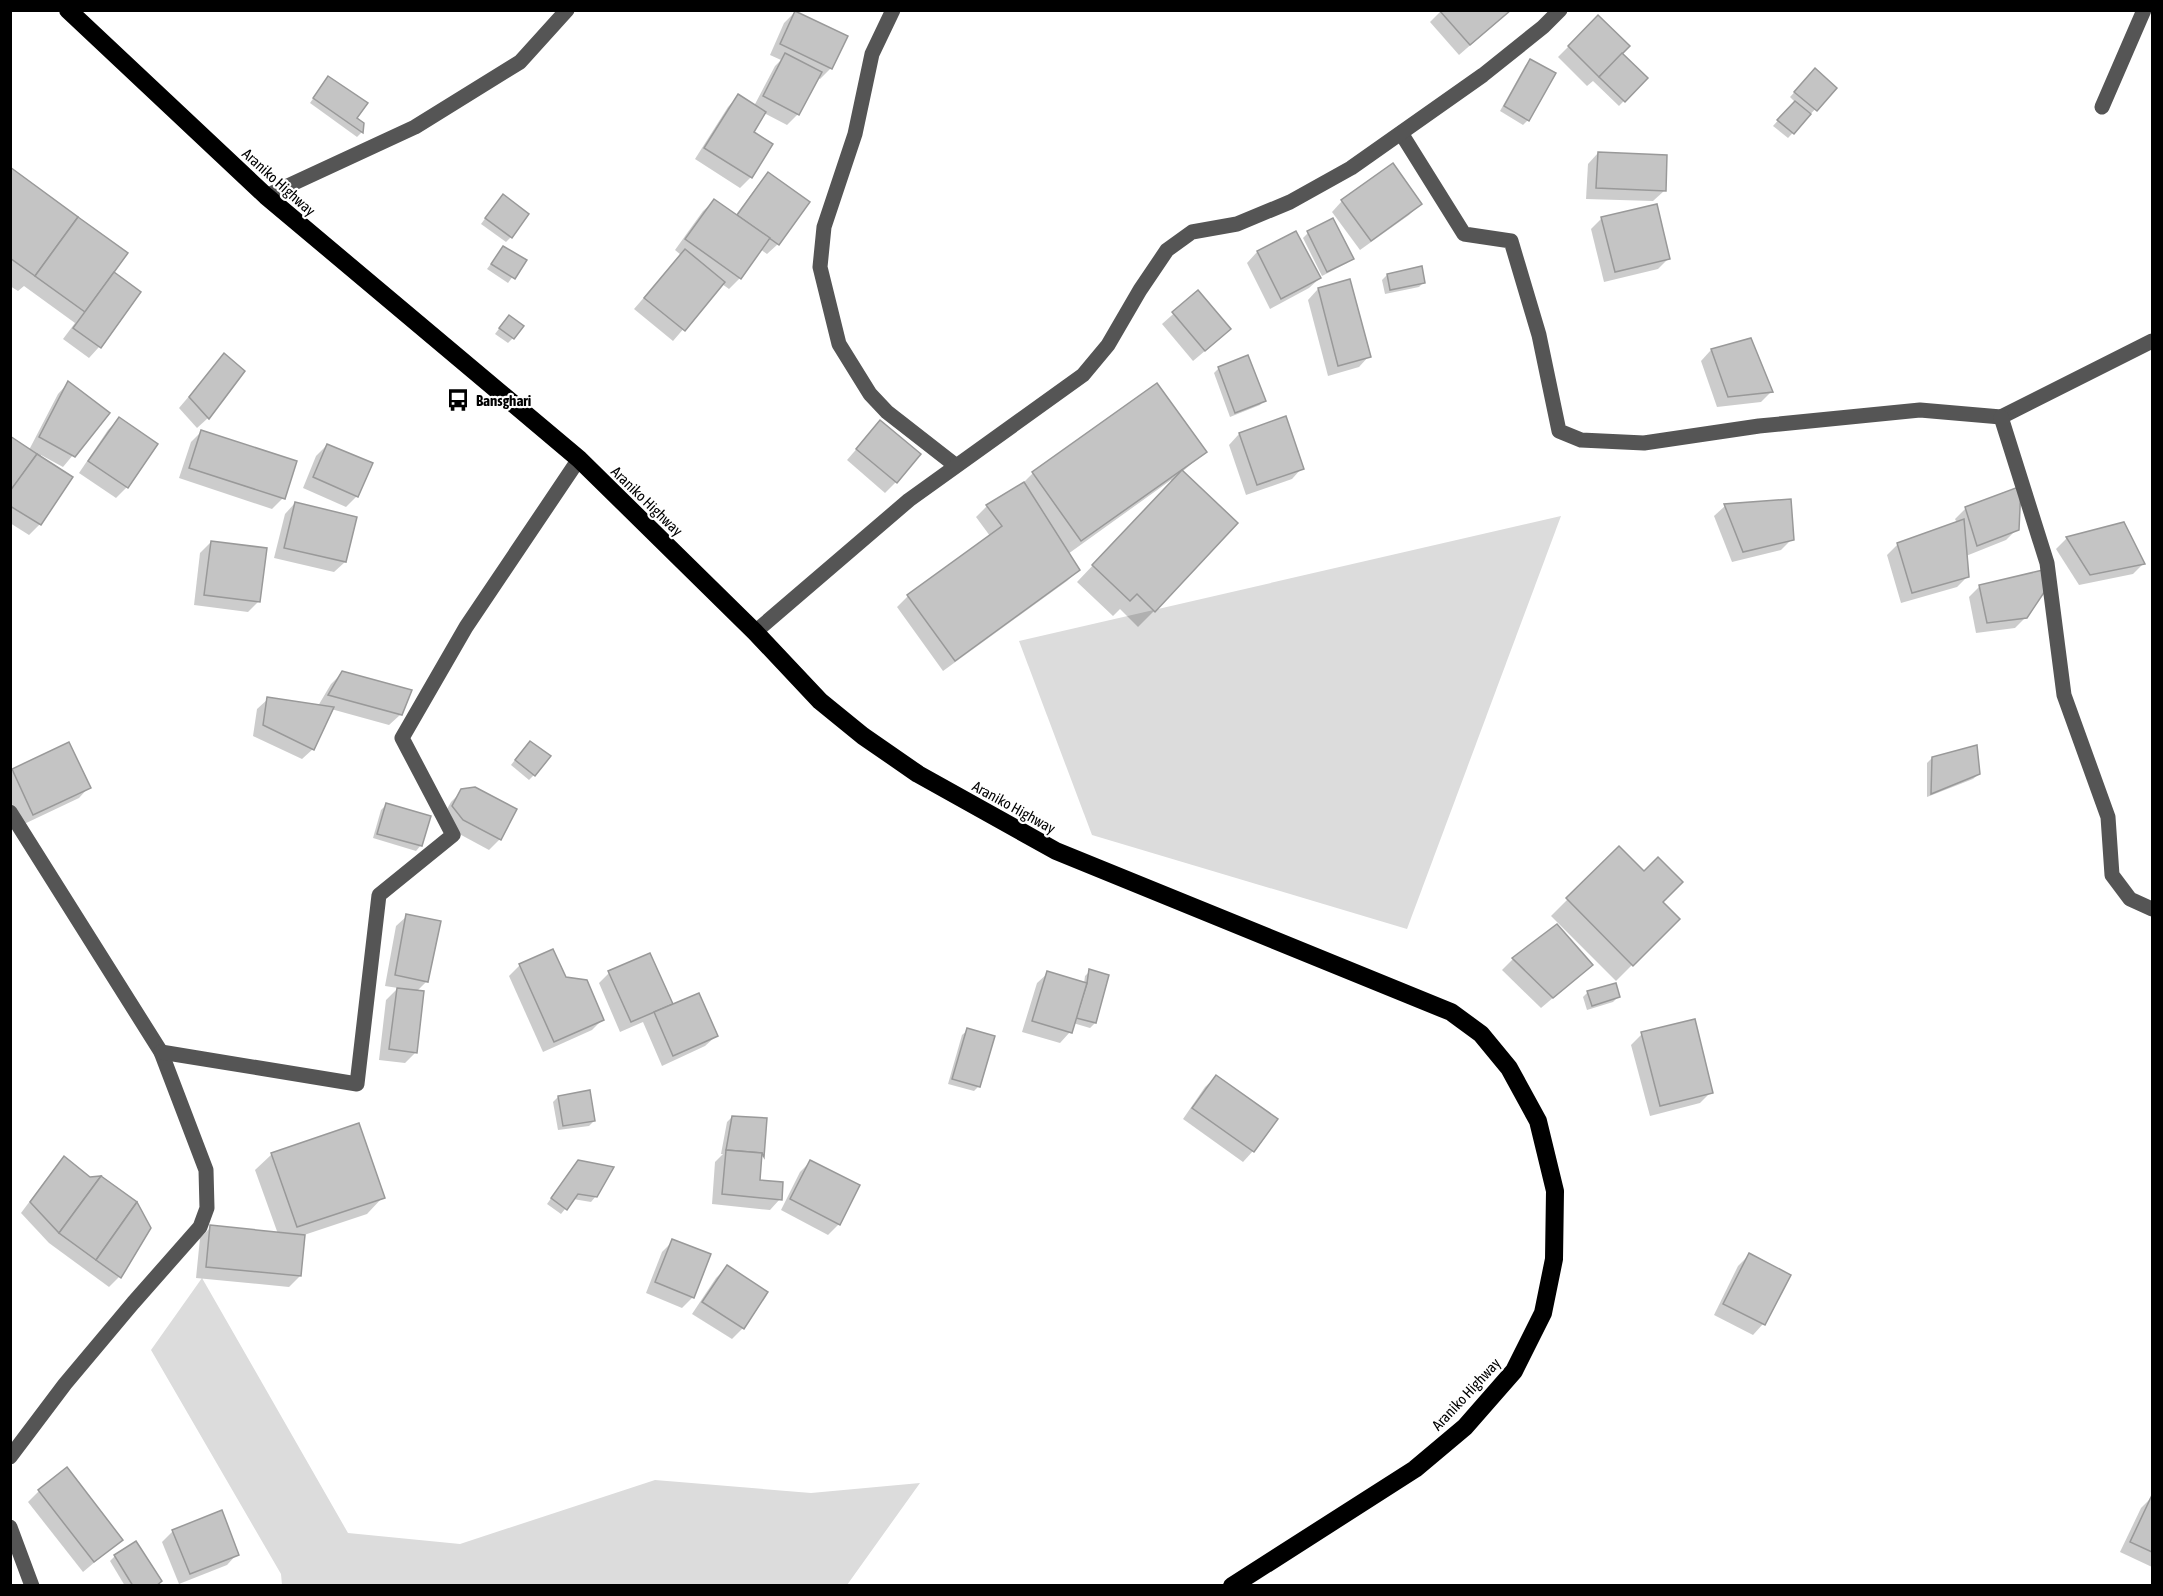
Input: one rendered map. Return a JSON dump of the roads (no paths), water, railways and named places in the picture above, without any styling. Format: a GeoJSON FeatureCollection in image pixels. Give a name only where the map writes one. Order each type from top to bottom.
{"type":"FeatureCollection","features":[{"type":"Feature","properties":{"kind":"highway","name":"Araniko Highway"},"geometry":{"type":"LineString","coordinates":[[68,10],[266,196],[579,459],[755,632],[820,701],[863,736],[918,774],[1056,851],[1451,1012],[1481,1034],[1509,1068],[1538,1121],[1555,1191],[1554,1259],[1543,1313],[1515,1371],[1465,1427],[1415,1469],[1232,1586]]}},
{"type":"Feature","properties":{"kind":"street"},"geometry":{"type":"LineString","coordinates":[[266,196],[416,127],[520,62],[567,10]]}},
{"type":"Feature","properties":{"kind":"street"},"geometry":{"type":"LineString","coordinates":[[893,10],[872,54],[855,134],[824,228],[820,267],[839,344],[870,394],[887,412],[955,465]]}},
{"type":"Feature","properties":{"kind":"street"},"geometry":{"type":"LineString","coordinates":[[755,632],[909,500],[1083,375],[1108,345],[1140,290],[1167,250],[1192,232],[1238,224],[1290,202],[1352,168],[1483,75],[1543,27],[1560,10]]}},
{"type":"Feature","properties":{"kind":"street"},"geometry":{"type":"LineString","coordinates":[[2102,106],[2144,10]]}},
{"type":"Feature","properties":{"kind":"street"},"geometry":{"type":"LineString","coordinates":[[1401,133],[1464,234],[1510,242],[1539,334],[1559,431],[1581,440],[1644,443],[1759,426],[1920,410],[2001,417],[2152,341]]}},
{"type":"Feature","properties":{"kind":"street"},"geometry":{"type":"LineString","coordinates":[[2001,417],[2047,563],[2064,694],[2108,817],[2112,875],[2130,899],[2152,909]]}},
{"type":"Feature","properties":{"kind":"street"},"geometry":{"type":"LineString","coordinates":[[161,1052],[357,1084],[379,895],[453,835],[402,738],[466,627],[579,459]]}},
{"type":"Feature","properties":{"kind":"street"},"geometry":{"type":"LineString","coordinates":[[10,812],[161,1052],[206,1170],[207,1208],[200,1227],[65,1384],[10,1457]]}},
{"type":"Feature","properties":{"kind":"street"},"geometry":{"type":"LineString","coordinates":[[10,1527],[32,1586]]}},
{"type":"Feature","properties":{"kind":"place","name":"Bansghari"},"geometry":{"type":"Point","coordinates":[458,400]}}]}
